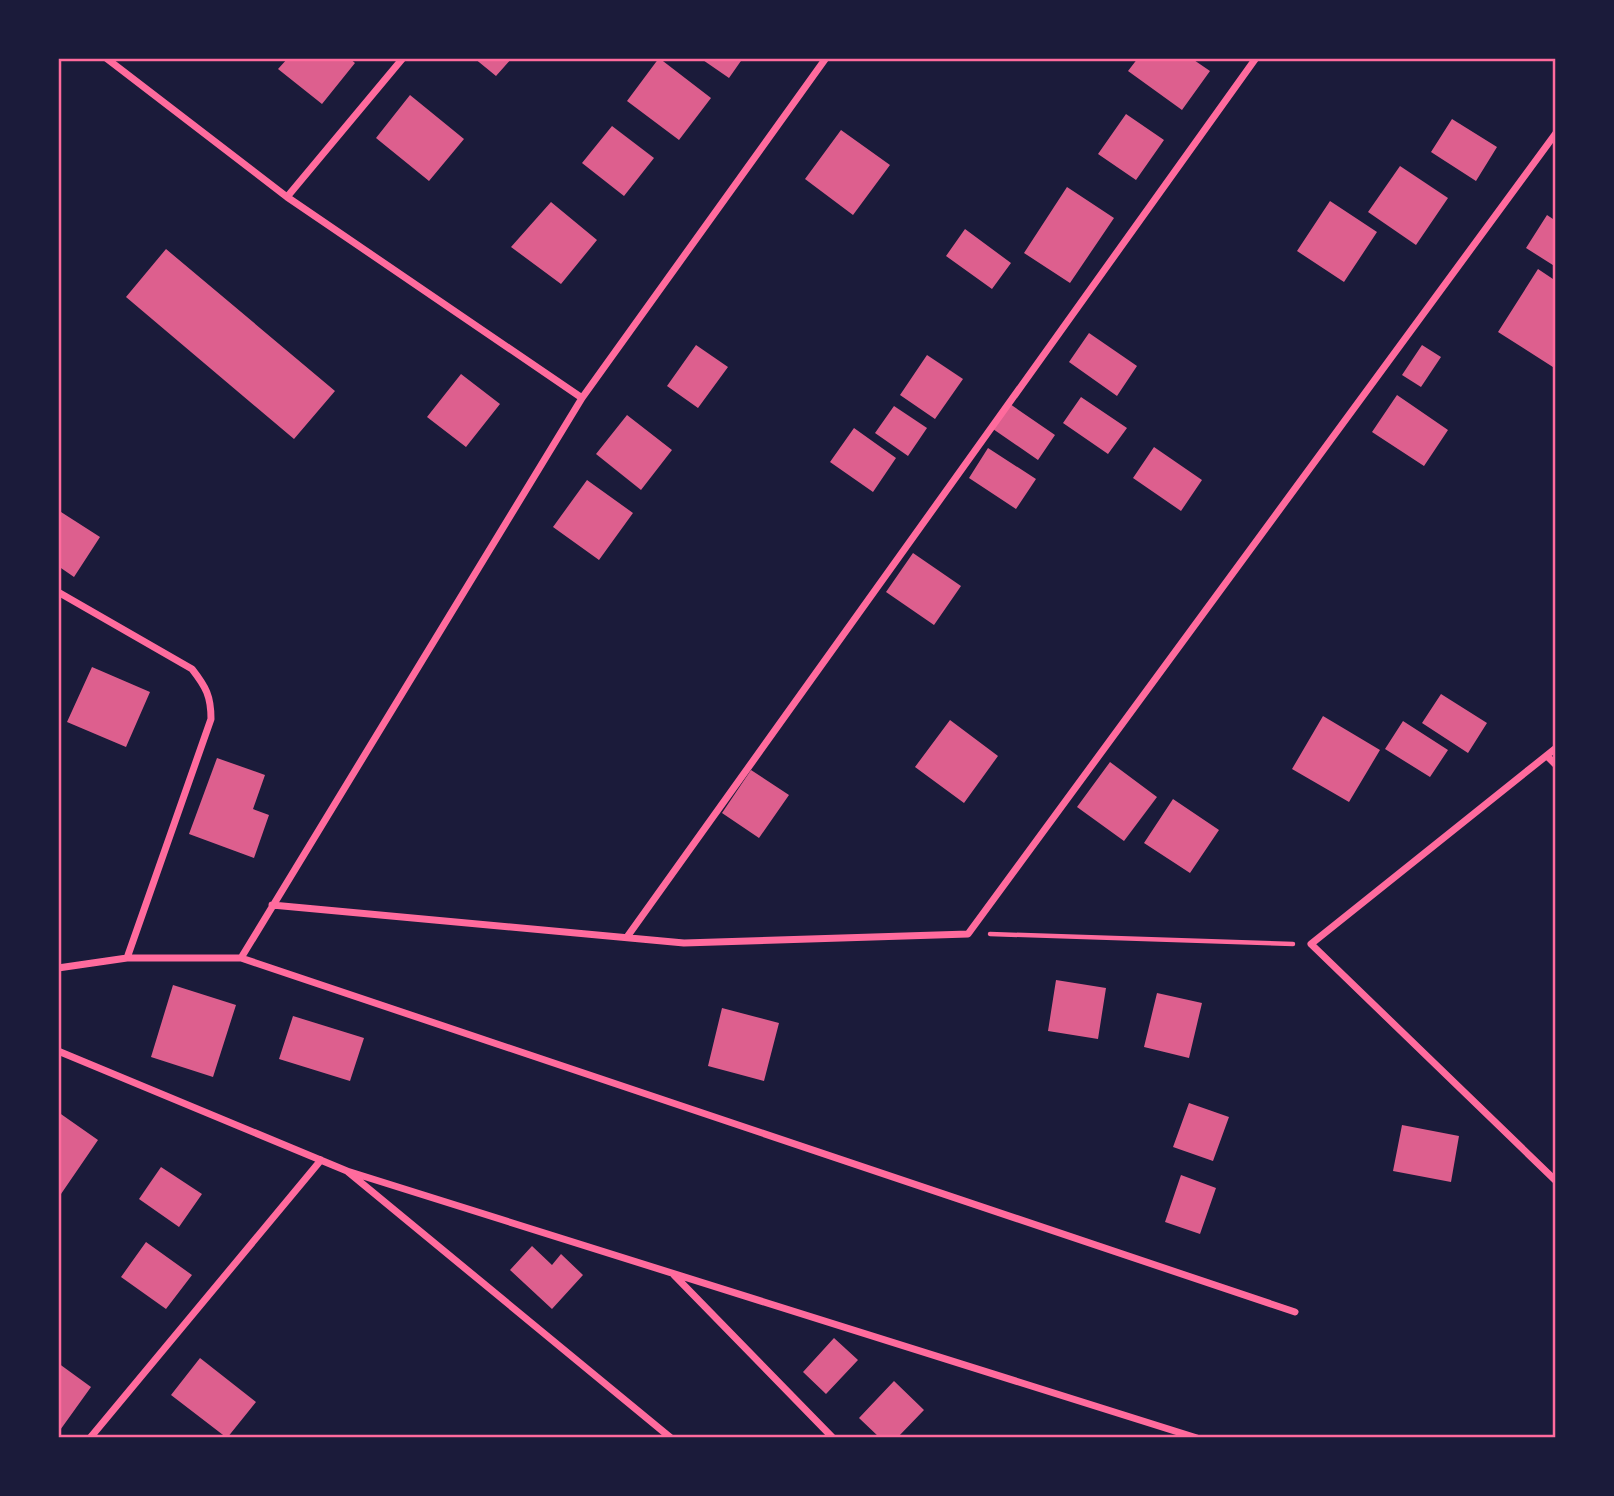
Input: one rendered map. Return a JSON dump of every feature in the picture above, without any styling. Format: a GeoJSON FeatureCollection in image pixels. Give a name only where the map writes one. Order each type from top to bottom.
{"type":"FeatureCollection","features":[{"type":"Feature","properties":{"kind":"street"},"geometry":{"type":"LineString","coordinates":[[106,58],[288,197],[582,398]]}},
{"type":"Feature","properties":{"kind":"street"},"geometry":{"type":"LineString","coordinates":[[288,197],[403,58]]}},
{"type":"Feature","properties":{"kind":"street"},"geometry":{"type":"LineString","coordinates":[[242,958],[582,398],[826,58]]}},
{"type":"Feature","properties":{"kind":"street"},"geometry":{"type":"LineString","coordinates":[[627,937],[1256,58]]}},
{"type":"Feature","properties":{"kind":"street"},"geometry":{"type":"LineString","coordinates":[[272,905],[684,943],[968,934],[1556,133]]}},
{"type":"Feature","properties":{"kind":"street"},"geometry":{"type":"LineString","coordinates":[[58,592],[192,669],[204,684],[211,701],[211,719],[127,958]]}},
{"type":"Feature","properties":{"kind":"street"},"geometry":{"type":"LineString","coordinates":[[1556,748],[1311,944],[1556,1181]]}},
{"type":"Feature","properties":{"kind":"street"},"geometry":{"type":"LineString","coordinates":[[1547,756],[1556,765]]}},
{"type":"Feature","properties":{"kind":"street"},"geometry":{"type":"LineString","coordinates":[[58,968],[127,958],[242,958],[1295,1312]]}},
{"type":"Feature","properties":{"kind":"street"},"geometry":{"type":"LineString","coordinates":[[58,1051],[347,1171],[1197,1438]]}},
{"type":"Feature","properties":{"kind":"street"},"geometry":{"type":"LineString","coordinates":[[90,1438],[321,1160]]}},
{"type":"Feature","properties":{"kind":"street"},"geometry":{"type":"LineString","coordinates":[[347,1171],[671,1438]]}},
{"type":"Feature","properties":{"kind":"street"},"geometry":{"type":"LineString","coordinates":[[674,1274],[834,1438]]}},
{"type":"Feature","properties":{"kind":"path"},"geometry":{"type":"LineString","coordinates":[[968,934],[1311,944]]}},
{"type":"Feature","properties":{"kind":"building"},"geometry":{"type":"Polygon","coordinates":[[[288,58],[349,58],[355,63],[322,104],[278,69],[288,58]]]}},
{"type":"Feature","properties":{"kind":"building"},"geometry":{"type":"Polygon","coordinates":[[[474,58],[512,58],[496,76],[474,58]]]}},
{"type":"Feature","properties":{"kind":"building"},"geometry":{"type":"Polygon","coordinates":[[[659,58],[711,98],[679,140],[627,101],[659,58]]]}},
{"type":"Feature","properties":{"kind":"building"},"geometry":{"type":"Polygon","coordinates":[[[700,58],[743,58],[729,78],[700,58]]]}},
{"type":"Feature","properties":{"kind":"building"},"geometry":{"type":"Polygon","coordinates":[[[1138,58],[1191,58],[1210,71],[1182,110],[1128,71],[1138,58]]]}},
{"type":"Feature","properties":{"kind":"building"},"geometry":{"type":"Polygon","coordinates":[[[410,95],[464,139],[429,181],[376,138],[410,95]]]}},
{"type":"Feature","properties":{"kind":"building"},"geometry":{"type":"Polygon","coordinates":[[[1126,114],[1164,140],[1136,180],[1098,154],[1126,114]]]}},
{"type":"Feature","properties":{"kind":"building"},"geometry":{"type":"Polygon","coordinates":[[[1452,119],[1497,147],[1476,181],[1431,152],[1452,119]]]}},
{"type":"Feature","properties":{"kind":"building"},"geometry":{"type":"Polygon","coordinates":[[[612,126],[654,158],[624,196],[582,163],[612,126]]]}},
{"type":"Feature","properties":{"kind":"building"},"geometry":{"type":"Polygon","coordinates":[[[841,130],[890,165],[853,215],[805,179],[841,130]]]}},
{"type":"Feature","properties":{"kind":"building"},"geometry":{"type":"Polygon","coordinates":[[[1400,166],[1448,198],[1416,245],[1368,212],[1400,166]]]}},
{"type":"Feature","properties":{"kind":"building"},"geometry":{"type":"Polygon","coordinates":[[[1067,187],[1114,218],[1070,283],[1024,253],[1067,187]]]}},
{"type":"Feature","properties":{"kind":"building"},"geometry":{"type":"Polygon","coordinates":[[[1330,201],[1377,232],[1344,282],[1297,251],[1330,201]]]}},
{"type":"Feature","properties":{"kind":"building"},"geometry":{"type":"Polygon","coordinates":[[[551,202],[597,240],[561,284],[511,247],[551,202]]]}},
{"type":"Feature","properties":{"kind":"building"},"geometry":{"type":"Polygon","coordinates":[[[1547,215],[1556,221],[1556,267],[1526,248],[1547,215]]]}},
{"type":"Feature","properties":{"kind":"building"},"geometry":{"type":"Polygon","coordinates":[[[965,229],[1011,263],[992,289],[946,256],[965,229]]]}},
{"type":"Feature","properties":{"kind":"building"},"geometry":{"type":"Polygon","coordinates":[[[166,249],[335,391],[294,439],[126,297],[166,249]]]}},
{"type":"Feature","properties":{"kind":"building"},"geometry":{"type":"Polygon","coordinates":[[[1538,269],[1556,281],[1556,369],[1498,332],[1538,269]]]}},
{"type":"Feature","properties":{"kind":"building"},"geometry":{"type":"Polygon","coordinates":[[[1089,333],[1137,366],[1117,396],[1069,362],[1089,333]]]}},
{"type":"Feature","properties":{"kind":"building"},"geometry":{"type":"Polygon","coordinates":[[[696,345],[728,367],[698,408],[667,386],[696,345]]]}},
{"type":"Feature","properties":{"kind":"building"},"geometry":{"type":"Polygon","coordinates":[[[1422,345],[1441,357],[1421,387],[1402,375],[1422,345]]]}},
{"type":"Feature","properties":{"kind":"building"},"geometry":{"type":"Polygon","coordinates":[[[927,355],[963,379],[935,419],[900,395],[927,355]]]}},
{"type":"Feature","properties":{"kind":"building"},"geometry":{"type":"Polygon","coordinates":[[[461,374],[500,404],[466,447],[427,417],[461,374]]]}},
{"type":"Feature","properties":{"kind":"building"},"geometry":{"type":"Polygon","coordinates":[[[1397,395],[1448,430],[1424,466],[1372,432],[1397,395]]]}},
{"type":"Feature","properties":{"kind":"building"},"geometry":{"type":"Polygon","coordinates":[[[1081,397],[1127,428],[1108,454],[1063,423],[1081,397]]]}},
{"type":"Feature","properties":{"kind":"building"},"geometry":{"type":"Polygon","coordinates":[[[1010,404],[1055,435],[1038,460],[993,429],[1010,404]]]}},
{"type":"Feature","properties":{"kind":"building"},"geometry":{"type":"Polygon","coordinates":[[[894,406],[927,428],[908,456],[875,433],[894,406]]]}},
{"type":"Feature","properties":{"kind":"building"},"geometry":{"type":"Polygon","coordinates":[[[627,415],[672,450],[641,490],[596,454],[627,415]]]}},
{"type":"Feature","properties":{"kind":"building"},"geometry":{"type":"Polygon","coordinates":[[[854,428],[896,458],[873,492],[830,462],[854,428]]]}},
{"type":"Feature","properties":{"kind":"building"},"geometry":{"type":"Polygon","coordinates":[[[1154,447],[1202,480],[1181,511],[1133,478],[1154,447]]]}},
{"type":"Feature","properties":{"kind":"building"},"geometry":{"type":"Polygon","coordinates":[[[988,448],[1036,479],[1016,509],[969,478],[988,448]]]}},
{"type":"Feature","properties":{"kind":"building"},"geometry":{"type":"Polygon","coordinates":[[[587,480],[633,513],[599,560],[553,527],[587,480]]]}},
{"type":"Feature","properties":{"kind":"building"},"geometry":{"type":"Polygon","coordinates":[[[61,512],[100,537],[74,577],[58,566],[58,517],[61,512]]]}},
{"type":"Feature","properties":{"kind":"building"},"geometry":{"type":"Polygon","coordinates":[[[913,553],[961,586],[934,625],[886,592],[913,553]]]}},
{"type":"Feature","properties":{"kind":"building"},"geometry":{"type":"Polygon","coordinates":[[[92,667],[150,692],[126,747],[67,722],[92,667]]]}},
{"type":"Feature","properties":{"kind":"building"},"geometry":{"type":"Polygon","coordinates":[[[1441,694],[1487,723],[1468,753],[1422,723],[1441,694]]]}},
{"type":"Feature","properties":{"kind":"building"},"geometry":{"type":"Polygon","coordinates":[[[1323,716],[1380,750],[1349,802],[1292,769],[1323,716]]]}},
{"type":"Feature","properties":{"kind":"building"},"geometry":{"type":"Polygon","coordinates":[[[950,720],[998,756],[964,803],[915,767],[950,720]]]}},
{"type":"Feature","properties":{"kind":"building"},"geometry":{"type":"Polygon","coordinates":[[[1403,721],[1448,750],[1430,777],[1385,749],[1403,721]]]}},
{"type":"Feature","properties":{"kind":"building"},"geometry":{"type":"Polygon","coordinates":[[[217,758],[265,775],[253,809],[269,815],[254,858],[189,834],[217,758]]]}},
{"type":"Feature","properties":{"kind":"building"},"geometry":{"type":"Polygon","coordinates":[[[1110,762],[1157,797],[1124,841],[1077,807],[1110,762]]]}},
{"type":"Feature","properties":{"kind":"building"},"geometry":{"type":"Polygon","coordinates":[[[751,770],[789,795],[759,838],[722,813],[751,770]]]}},
{"type":"Feature","properties":{"kind":"building"},"geometry":{"type":"Polygon","coordinates":[[[1173,799],[1219,830],[1190,873],[1144,843],[1173,799]]]}},
{"type":"Feature","properties":{"kind":"building"},"geometry":{"type":"Polygon","coordinates":[[[1056,980],[1106,988],[1098,1039],[1048,1031],[1056,980]]]}},
{"type":"Feature","properties":{"kind":"building"},"geometry":{"type":"Polygon","coordinates":[[[173,985],[236,1005],[213,1077],[151,1057],[173,985]]]}},
{"type":"Feature","properties":{"kind":"building"},"geometry":{"type":"Polygon","coordinates":[[[1157,993],[1202,1003],[1189,1058],[1144,1047],[1157,993]]]}},
{"type":"Feature","properties":{"kind":"building"},"geometry":{"type":"Polygon","coordinates":[[[722,1008],[779,1023],[764,1081],[708,1066],[722,1008]]]}},
{"type":"Feature","properties":{"kind":"building"},"geometry":{"type":"Polygon","coordinates":[[[293,1016],[364,1038],[350,1081],[279,1059],[293,1016]]]}},
{"type":"Feature","properties":{"kind":"building"},"geometry":{"type":"Polygon","coordinates":[[[1189,1103],[1229,1117],[1213,1161],[1173,1147],[1189,1103]]]}},
{"type":"Feature","properties":{"kind":"building"},"geometry":{"type":"Polygon","coordinates":[[[58,1112],[98,1140],[61,1194],[58,1192],[58,1112]]]}},
{"type":"Feature","properties":{"kind":"building"},"geometry":{"type":"Polygon","coordinates":[[[1402,1125],[1459,1136],[1451,1182],[1393,1171],[1402,1125]]]}},
{"type":"Feature","properties":{"kind":"building"},"geometry":{"type":"Polygon","coordinates":[[[161,1167],[202,1194],[179,1227],[139,1199],[161,1167]]]}},
{"type":"Feature","properties":{"kind":"building"},"geometry":{"type":"Polygon","coordinates":[[[1181,1175],[1216,1188],[1200,1234],[1165,1222],[1181,1175]]]}},
{"type":"Feature","properties":{"kind":"building"},"geometry":{"type":"Polygon","coordinates":[[[146,1242],[192,1275],[166,1309],[121,1277],[146,1242]]]}},
{"type":"Feature","properties":{"kind":"building"},"geometry":{"type":"Polygon","coordinates":[[[532,1246],[552,1265],[561,1254],[583,1275],[552,1309],[510,1270],[532,1246]]]}},
{"type":"Feature","properties":{"kind":"building"},"geometry":{"type":"Polygon","coordinates":[[[834,1338],[858,1360],[826,1394],[803,1372],[834,1338]]]}},
{"type":"Feature","properties":{"kind":"building"},"geometry":{"type":"Polygon","coordinates":[[[200,1358],[256,1402],[227,1438],[171,1395],[200,1358]]]}},
{"type":"Feature","properties":{"kind":"building"},"geometry":{"type":"Polygon","coordinates":[[[58,1363],[91,1387],[58,1433],[58,1363]]]}},
{"type":"Feature","properties":{"kind":"building"},"geometry":{"type":"Polygon","coordinates":[[[894,1381],[924,1410],[897,1438],[880,1438],[859,1418],[894,1381]]]}}]}
